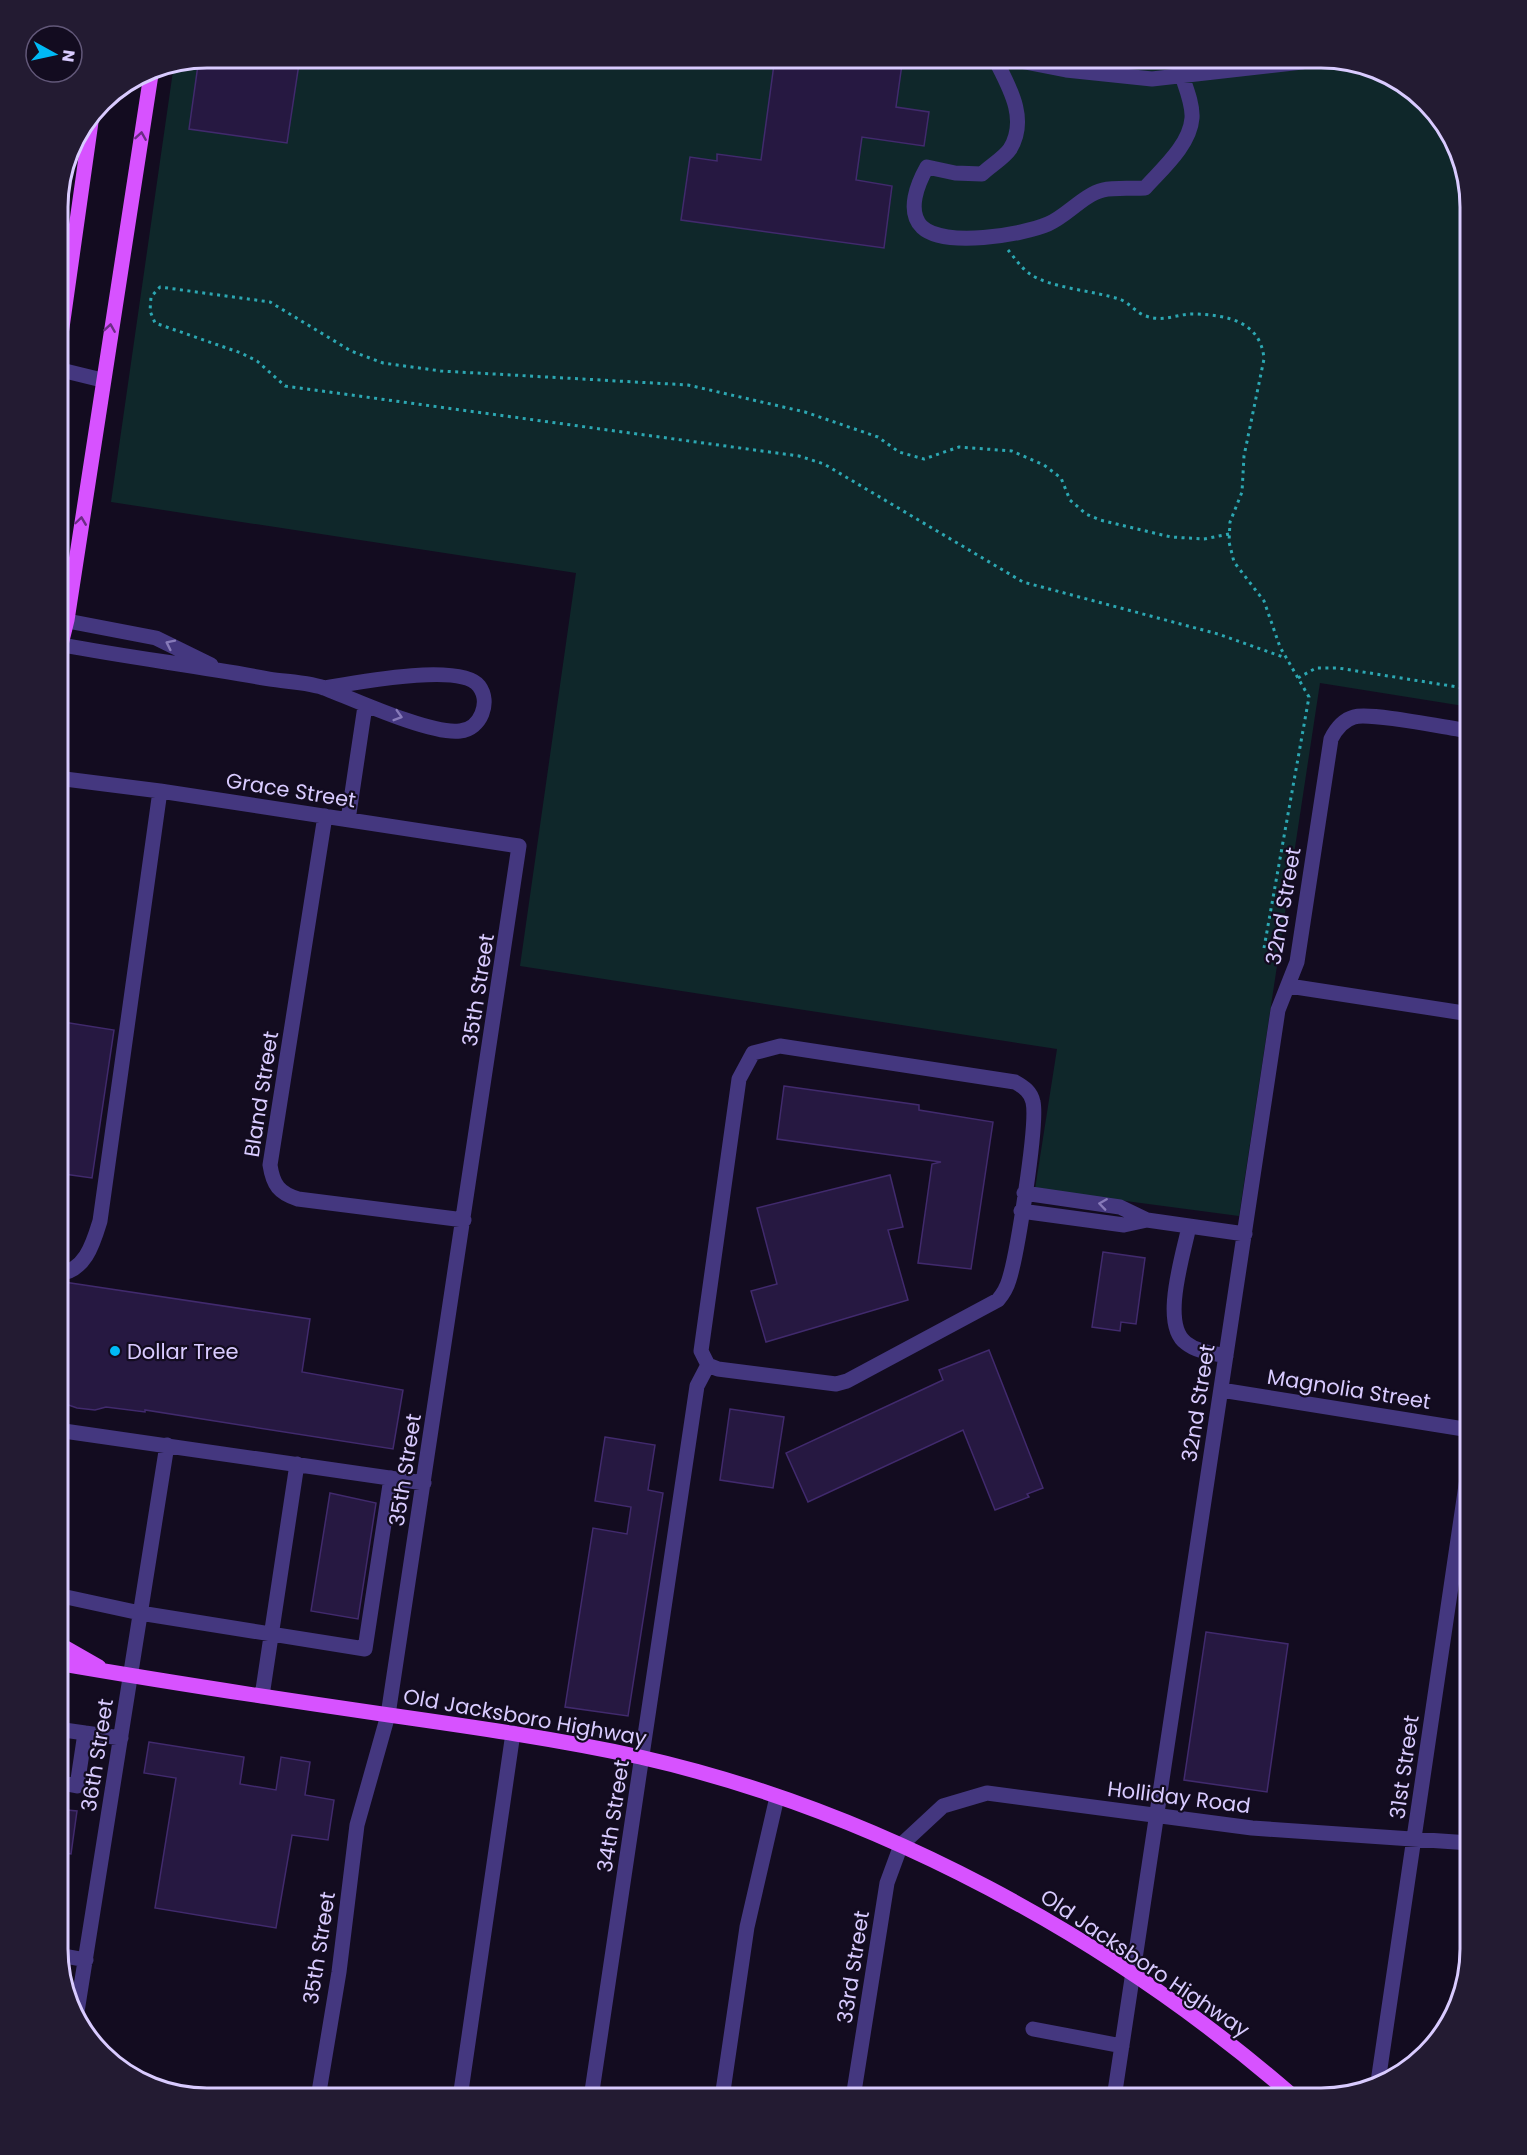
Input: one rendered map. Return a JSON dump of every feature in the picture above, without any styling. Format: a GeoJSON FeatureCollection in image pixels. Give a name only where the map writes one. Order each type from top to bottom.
{"type":"FeatureCollection","features":[{"type":"Feature","properties":{"kind":"main road"},"geometry":{"type":"LineString","coordinates":[[68,583],[150,79]]}},
{"type":"Feature","properties":{"kind":"main road"},"geometry":{"type":"LineString","coordinates":[[68,285],[90,131]]}},
{"type":"Feature","properties":{"kind":"main road"},"geometry":{"type":"LineString","coordinates":[[68,1649],[110,1672]]}},
{"type":"Feature","properties":{"kind":"main road","name":"Old Jacksboro Highway"},"geometry":{"type":"LineString","coordinates":[[68,1665],[513,1733],[643,1758],[777,1797],[901,1845],[1025,1906],[1064,1929],[1228,2042],[1283,2088]]}},
{"type":"Feature","properties":{"kind":"street"},"geometry":{"type":"LineString","coordinates":[[999,68],[1017,105],[1016,135],[1009,151],[982,174],[956,173],[927,167],[917,185],[914,210],[922,227],[936,235],[981,239],[996,237],[1049,224],[1102,190],[1144,188],[1175,154],[1190,129],[1192,115],[1182,76]]}},
{"type":"Feature","properties":{"kind":"street"},"geometry":{"type":"LineString","coordinates":[[1056,68],[1152,80],[1251,68]]}},
{"type":"Feature","properties":{"kind":"street"},"geometry":{"type":"LineString","coordinates":[[68,372],[102,380]]}},
{"type":"Feature","properties":{"kind":"street"},"geometry":{"type":"LineString","coordinates":[[68,620],[156,638],[222,670]]}},
{"type":"Feature","properties":{"kind":"street"},"geometry":{"type":"LineString","coordinates":[[68,646],[324,687],[365,706],[437,728],[460,731],[473,726],[483,714],[485,699],[478,684],[463,676],[400,675],[324,687]]}},
{"type":"Feature","properties":{"kind":"street"},"geometry":{"type":"LineString","coordinates":[[348,820],[365,706]]}},
{"type":"Feature","properties":{"kind":"street","name":"32nd Street"},"geometry":{"type":"LineString","coordinates":[[1116,2088],[1278,1010],[1289,987],[1301,941],[1331,739],[1336,728],[1344,722],[1364,716],[1460,730]]}},
{"type":"Feature","properties":{"kind":"street","name":"Grace Street"},"geometry":{"type":"LineString","coordinates":[[68,779],[160,791],[519,846]]}},
{"type":"Feature","properties":{"kind":"street"},"geometry":{"type":"LineString","coordinates":[[68,1273],[78,1266],[91,1249],[100,1221],[160,791]]}},
{"type":"Feature","properties":{"kind":"street","name":"Bland Street"},"geometry":{"type":"LineString","coordinates":[[325,816],[270,1165],[272,1178],[281,1193],[298,1199],[464,1220]]}},
{"type":"Feature","properties":{"kind":"street","name":"35th Street"},"geometry":{"type":"LineString","coordinates":[[320,2087],[339,1972],[357,1825],[388,1715],[519,846]]}},
{"type":"Feature","properties":{"kind":"street"},"geometry":{"type":"LineString","coordinates":[[1289,987],[1460,1013]]}},
{"type":"Feature","properties":{"kind":"street"},"geometry":{"type":"LineString","coordinates":[[780,1046],[1015,1083],[1026,1088],[1033,1101],[1034,1116],[1024,1193],[1010,1278],[998,1300],[847,1381],[825,1384],[718,1370],[708,1365],[702,1351],[739,1079],[753,1053],[780,1046]]}},
{"type":"Feature","properties":{"kind":"street"},"geometry":{"type":"LineString","coordinates":[[1024,1193],[1120,1207],[1147,1220],[1245,1234]]}},
{"type":"Feature","properties":{"kind":"street"},"geometry":{"type":"LineString","coordinates":[[1061,1217],[1064,1198]]}},
{"type":"Feature","properties":{"kind":"street"},"geometry":{"type":"LineString","coordinates":[[1021,1211],[1124,1225],[1147,1220]]}},
{"type":"Feature","properties":{"kind":"street"},"geometry":{"type":"LineString","coordinates":[[1189,1226],[1173,1313],[1175,1329],[1185,1343],[1192,1347],[1226,1356]]}},
{"type":"Feature","properties":{"kind":"street","name":"34th Street"},"geometry":{"type":"LineString","coordinates":[[593,2087],[697,1386],[708,1365]]}},
{"type":"Feature","properties":{"kind":"street","name":"Magnolia Street"},"geometry":{"type":"LineString","coordinates":[[1221,1390],[1460,1428]]}},
{"type":"Feature","properties":{"kind":"street"},"geometry":{"type":"LineString","coordinates":[[68,1432],[424,1483]]}},
{"type":"Feature","properties":{"kind":"street","name":"36th Street"},"geometry":{"type":"LineString","coordinates":[[79,2003],[167,1445]]}},
{"type":"Feature","properties":{"kind":"street"},"geometry":{"type":"LineString","coordinates":[[262,1696],[297,1464]]}},
{"type":"Feature","properties":{"kind":"street"},"geometry":{"type":"LineString","coordinates":[[68,1597],[140,1613],[365,1649],[392,1478]]}},
{"type":"Feature","properties":{"kind":"street","name":"31st Street"},"geometry":{"type":"LineString","coordinates":[[1379,2074],[1460,1527]]}},
{"type":"Feature","properties":{"kind":"street"},"geometry":{"type":"LineString","coordinates":[[68,1730],[121,1738]]}},
{"type":"Feature","properties":{"kind":"street"},"geometry":{"type":"LineString","coordinates":[[68,1784],[77,1785],[85,1732]]}},
{"type":"Feature","properties":{"kind":"street"},"geometry":{"type":"LineString","coordinates":[[462,2087],[513,1733]]}},
{"type":"Feature","properties":{"kind":"street","name":"Holliday Road"},"geometry":{"type":"LineString","coordinates":[[901,1845],[943,1806],[987,1793],[1252,1828],[1460,1842]]}},
{"type":"Feature","properties":{"kind":"street"},"geometry":{"type":"LineString","coordinates":[[724,2087],[747,1927],[777,1797]]}},
{"type":"Feature","properties":{"kind":"street","name":"33rd Street"},"geometry":{"type":"LineString","coordinates":[[855,2088],[887,1883],[901,1845]]}},
{"type":"Feature","properties":{"kind":"street"},"geometry":{"type":"LineString","coordinates":[[68,1957],[86,1960]]}},
{"type":"Feature","properties":{"kind":"street"},"geometry":{"type":"LineString","coordinates":[[1033,2030],[1122,2046]]}},
{"type":"Feature","properties":{"kind":"path"},"geometry":{"type":"LineString","coordinates":[[996,237],[1029,274],[1072,288],[1121,299],[1145,316],[1165,320],[1194,314],[1237,321],[1252,328],[1262,344],[1264,358],[1244,456],[1242,492],[1230,522],[1228,542],[1234,562],[1264,601],[1286,658],[1309,697],[1264,948]]}},
{"type":"Feature","properties":{"kind":"path"},"geometry":{"type":"LineString","coordinates":[[1229,534],[1204,539],[1171,537],[1100,520],[1086,514],[1070,500],[1061,478],[1044,465],[1012,451],[959,447],[924,459],[899,452],[878,437],[805,412],[688,385],[441,371],[383,363],[351,351],[270,302],[160,287],[151,297],[150,310],[155,323],[241,353],[257,361],[285,386],[799,456],[824,464],[1023,582],[1218,634],[1286,658]]}},
{"type":"Feature","properties":{"kind":"path"},"geometry":{"type":"LineString","coordinates":[[1298,678],[1316,668],[1338,668],[1460,687]]}},
{"type":"Feature","properties":{"kind":"green space"},"geometry":{"type":"Polygon","coordinates":[[[207,68],[1329,68],[1365,75],[1398,91],[1412,102],[1441,137],[1455,171],[1460,207],[1460,705],[1320,683],[1239,1216],[1035,1189],[1057,1049],[520,966],[576,573],[111,502],[173,72],[180,70],[207,68]]]}},
{"type":"Feature","properties":{"kind":"building"},"geometry":{"type":"Polygon","coordinates":[[[298,68],[287,143],[189,129],[198,69],[298,68]]]}},
{"type":"Feature","properties":{"kind":"building"},"geometry":{"type":"Polygon","coordinates":[[[774,68],[901,68],[896,107],[929,112],[924,146],[862,137],[856,180],[892,186],[884,248],[681,220],[690,157],[717,161],[717,154],[761,160],[774,68]]]}},
{"type":"Feature","properties":{"kind":"building"},"geometry":{"type":"Polygon","coordinates":[[[68,1023],[114,1030],[92,1178],[68,1175],[68,1023]]]}},
{"type":"Feature","properties":{"kind":"building"},"geometry":{"type":"Polygon","coordinates":[[[784,1086],[919,1105],[919,1110],[993,1122],[971,1269],[918,1263],[932,1164],[941,1162],[777,1139],[784,1086]]]}},
{"type":"Feature","properties":{"kind":"building"},"geometry":{"type":"Polygon","coordinates":[[[890,1175],[903,1227],[888,1230],[908,1300],[766,1342],[751,1291],[777,1284],[757,1208],[890,1175]]]}},
{"type":"Feature","properties":{"kind":"building"},"geometry":{"type":"Polygon","coordinates":[[[1103,1252],[1145,1258],[1136,1324],[1121,1322],[1120,1331],[1092,1327],[1103,1252]]]}},
{"type":"Feature","properties":{"kind":"building"},"geometry":{"type":"Polygon","coordinates":[[[68,1283],[310,1319],[302,1372],[403,1390],[393,1449],[145,1410],[145,1412],[106,1407],[95,1410],[68,1405],[68,1283]]]}},
{"type":"Feature","properties":{"kind":"building"},"geometry":{"type":"Polygon","coordinates":[[[989,1350],[1043,1488],[1027,1494],[1029,1497],[995,1510],[963,1430],[808,1502],[786,1453],[943,1380],[939,1370],[989,1350]]]}},
{"type":"Feature","properties":{"kind":"building"},"geometry":{"type":"Polygon","coordinates":[[[730,1409],[784,1417],[773,1488],[720,1480],[730,1409]]]}},
{"type":"Feature","properties":{"kind":"building"},"geometry":{"type":"Polygon","coordinates":[[[605,1437],[655,1445],[648,1490],[663,1493],[628,1716],[565,1707],[593,1528],[627,1534],[631,1507],[595,1501],[605,1437]]]}},
{"type":"Feature","properties":{"kind":"building"},"geometry":{"type":"Polygon","coordinates":[[[330,1493],[376,1503],[358,1619],[311,1611],[330,1493]]]}},
{"type":"Feature","properties":{"kind":"building"},"geometry":{"type":"Polygon","coordinates":[[[1206,1632],[1288,1644],[1267,1792],[1184,1780],[1206,1632]]]}},
{"type":"Feature","properties":{"kind":"building"},"geometry":{"type":"Polygon","coordinates":[[[149,1742],[244,1757],[240,1784],[276,1790],[281,1757],[310,1762],[305,1795],[334,1800],[328,1840],[292,1835],[276,1928],[155,1908],[176,1778],[144,1773],[149,1742]]]}},
{"type":"Feature","properties":{"kind":"building"},"geometry":{"type":"Polygon","coordinates":[[[68,1810],[77,1811],[71,1854],[68,1854],[68,1810]]]}},
{"type":"Feature","properties":{"kind":"place","name":"Dollar Tree"},"geometry":{"type":"Point","coordinates":[115,1351]}}]}
